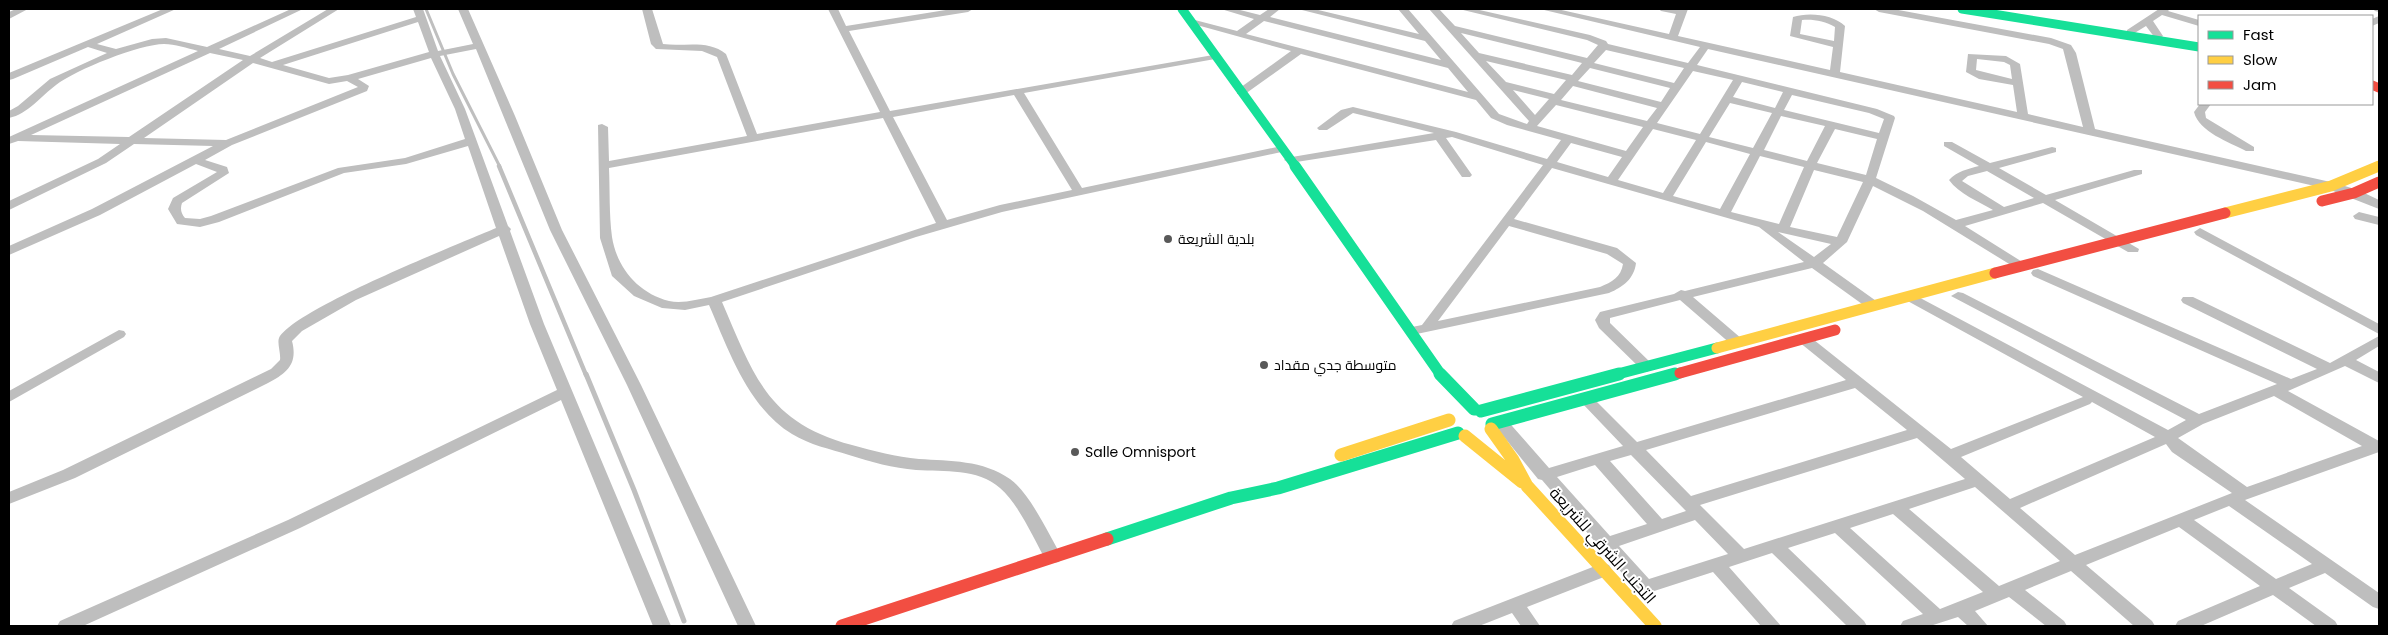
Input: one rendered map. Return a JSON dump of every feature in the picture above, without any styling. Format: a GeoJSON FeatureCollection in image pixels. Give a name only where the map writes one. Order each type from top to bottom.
{"type":"FeatureCollection","features":[{"type":"Feature","properties":{"kind":"main road"},"geometry":{"type":"LineString","coordinates":[[1182,9],[1412,331],[1441,375],[1451,410]]}},
{"type":"Feature","properties":{"kind":"main road"},"geometry":{"type":"LineString","coordinates":[[1962,9],[2198,47]]}},
{"type":"Feature","properties":{"kind":"main road"},"geometry":{"type":"LineString","coordinates":[[1984,9],[2198,43]]}},
{"type":"Feature","properties":{"kind":"main road"},"geometry":{"type":"LineString","coordinates":[[1911,302],[2019,266],[2331,186],[2379,166]]}},
{"type":"Feature","properties":{"kind":"main road"},"geometry":{"type":"LineString","coordinates":[[2306,205],[2354,193],[2379,182]]}},
{"type":"Feature","properties":{"kind":"main road"},"geometry":{"type":"LineString","coordinates":[[1994,286],[2219,227]]}},
{"type":"Feature","properties":{"kind":"main road"},"geometry":{"type":"LineString","coordinates":[[1325,460],[1451,410],[1477,410],[1874,306],[1950,298],[1976,291]]}},
{"type":"Feature","properties":{"kind":"main road"},"geometry":{"type":"LineString","coordinates":[[842,626],[1231,498],[1270,490],[1462,434],[1481,436],[1494,425],[1849,326]]}},
{"type":"Feature","properties":{"kind":"main road","name":"التجنب الشرقي للشريعة"},"geometry":{"type":"LineString","coordinates":[[1441,375],[1477,410],[1487,415],[1527,486]]}},
{"type":"Feature","properties":{"kind":"main road","name":"التجنب الشرقي للشريعة"},"geometry":{"type":"LineString","coordinates":[[1451,410],[1453,429],[1462,434],[1500,467],[1527,486],[1655,626]]}},
{"type":"Feature","properties":{"kind":"main road"},"geometry":{"type":"LineString","coordinates":[[1231,498],[1243,489],[1272,477]]}},
{"type":"Feature","properties":{"kind":"street"},"geometry":{"type":"LineString","coordinates":[[9,16],[23,9]]}},
{"type":"Feature","properties":{"kind":"street"},"geometry":{"type":"LineString","coordinates":[[9,76],[171,9]]}},
{"type":"Feature","properties":{"kind":"street"},"geometry":{"type":"LineString","coordinates":[[11,139],[298,9]]}},
{"type":"Feature","properties":{"kind":"street"},"geometry":{"type":"LineString","coordinates":[[9,206],[102,161],[252,59],[334,9]]}},
{"type":"Feature","properties":{"kind":"street"},"geometry":{"type":"LineString","coordinates":[[463,9],[510,116],[556,230],[634,385],[747,626]]}},
{"type":"Feature","properties":{"kind":"street"},"geometry":{"type":"LineString","coordinates":[[647,9],[656,44],[660,47],[709,49],[717,51],[722,56],[753,138]]}},
{"type":"Feature","properties":{"kind":"street"},"geometry":{"type":"LineString","coordinates":[[833,9],[943,225]]}},
{"type":"Feature","properties":{"kind":"street"},"geometry":{"type":"LineString","coordinates":[[844,29],[968,9]]}},
{"type":"Feature","properties":{"kind":"street"},"geometry":{"type":"LineString","coordinates":[[1226,9],[1262,18],[1297,38],[1300,50]]}},
{"type":"Feature","properties":{"kind":"street"},"geometry":{"type":"LineString","coordinates":[[1239,34],[1275,9]]}},
{"type":"Feature","properties":{"kind":"street"},"geometry":{"type":"LineString","coordinates":[[1303,9],[1331,12],[1429,39]]}},
{"type":"Feature","properties":{"kind":"street"},"geometry":{"type":"LineString","coordinates":[[1403,9],[1495,116],[1532,124],[1568,138],[1629,155]]}},
{"type":"Feature","properties":{"kind":"street"},"geometry":{"type":"LineString","coordinates":[[1434,9],[1502,84],[1532,124]]}},
{"type":"Feature","properties":{"kind":"street"},"geometry":{"type":"LineString","coordinates":[[1448,24],[1458,9]]}},
{"type":"Feature","properties":{"kind":"street"},"geometry":{"type":"LineString","coordinates":[[1464,9],[1590,38],[1602,43],[1604,46],[1888,116],[1891,122],[1870,180],[1841,242],[1815,262],[1681,294],[1605,315],[1602,320],[1604,325],[1647,367]]}},
{"type":"Feature","properties":{"kind":"street"},"geometry":{"type":"LineString","coordinates":[[1545,9],[2331,186],[2354,193],[2379,205]]}},
{"type":"Feature","properties":{"kind":"street"},"geometry":{"type":"LineString","coordinates":[[1664,9],[1683,10],[1672,38]]}},
{"type":"Feature","properties":{"kind":"street"},"geometry":{"type":"LineString","coordinates":[[1879,9],[2051,41],[2067,47],[2071,53],[2090,133]]}},
{"type":"Feature","properties":{"kind":"street"},"geometry":{"type":"LineString","coordinates":[[2130,32],[2163,10],[2198,24]]}},
{"type":"Feature","properties":{"kind":"street"},"geometry":{"type":"LineString","coordinates":[[1297,38],[1331,12]]}},
{"type":"Feature","properties":{"kind":"street"},"geometry":{"type":"LineString","coordinates":[[272,65],[420,13],[435,56],[460,109],[505,230],[537,324],[662,626]]}},
{"type":"Feature","properties":{"kind":"street"},"geometry":{"type":"LineString","coordinates":[[1835,75],[1838,46],[1840,26],[1806,17],[1796,19],[1795,36],[1838,46]]}},
{"type":"Feature","properties":{"kind":"street"},"geometry":{"type":"LineString","coordinates":[[2148,20],[2158,36]]}},
{"type":"Feature","properties":{"kind":"street"},"geometry":{"type":"LineString","coordinates":[[1191,22],[1239,34],[1297,38],[1452,66]]}},
{"type":"Feature","properties":{"kind":"street"},"geometry":{"type":"LineString","coordinates":[[1448,24],[1677,87]]}},
{"type":"Feature","properties":{"kind":"street"},"geometry":{"type":"LineString","coordinates":[[9,115],[22,108],[54,81],[116,52],[159,41],[252,59],[329,81],[349,78],[390,64],[478,46]]}},
{"type":"Feature","properties":{"kind":"street"},"geometry":{"type":"LineString","coordinates":[[87,44],[116,52]]}},
{"type":"Feature","properties":{"kind":"street"},"geometry":{"type":"LineString","coordinates":[[1610,182],[1706,45]]}},
{"type":"Feature","properties":{"kind":"street"},"geometry":{"type":"LineString","coordinates":[[1532,124],[1604,46]]}},
{"type":"Feature","properties":{"kind":"street"},"geometry":{"type":"LineString","coordinates":[[1241,92],[1300,50]]}},
{"type":"Feature","properties":{"kind":"street"},"geometry":{"type":"LineString","coordinates":[[1300,50],[1480,98]]}},
{"type":"Feature","properties":{"kind":"street"},"geometry":{"type":"LineString","coordinates":[[1475,54],[1663,106]]}},
{"type":"Feature","properties":{"kind":"street"},"geometry":{"type":"LineString","coordinates":[[604,165],[1215,56]]}},
{"type":"Feature","properties":{"kind":"street"},"geometry":{"type":"LineString","coordinates":[[9,250],[96,212],[228,143],[363,89],[364,86],[349,78]]}},
{"type":"Feature","properties":{"kind":"street"},"geometry":{"type":"LineString","coordinates":[[1666,198],[1701,137],[1739,79]]}},
{"type":"Feature","properties":{"kind":"street"},"geometry":{"type":"LineString","coordinates":[[2017,82],[2023,118]]}},
{"type":"Feature","properties":{"kind":"street"},"geometry":{"type":"LineString","coordinates":[[1502,84],[1810,166],[1870,180],[1892,189],[2019,266]]}},
{"type":"Feature","properties":{"kind":"street"},"geometry":{"type":"LineString","coordinates":[[1017,91],[1079,192]]}},
{"type":"Feature","properties":{"kind":"street"},"geometry":{"type":"LineString","coordinates":[[1724,214],[1789,91]]}},
{"type":"Feature","properties":{"kind":"street"},"geometry":{"type":"LineString","coordinates":[[1727,99],[1885,138]]}},
{"type":"Feature","properties":{"kind":"street"},"geometry":{"type":"LineString","coordinates":[[2205,105],[2200,112],[2201,119],[2206,124],[2250,149]]}},
{"type":"Feature","properties":{"kind":"street"},"geometry":{"type":"LineString","coordinates":[[1323,128],[1345,112],[1353,110],[1452,134],[1550,162],[1610,182],[1756,223],[1841,242]]}},
{"type":"Feature","properties":{"kind":"street"},"geometry":{"type":"LineString","coordinates":[[1783,229],[1810,166],[1831,125]]}},
{"type":"Feature","properties":{"kind":"street"},"geometry":{"type":"LineString","coordinates":[[602,127],[606,238],[618,276],[639,293],[667,306],[685,306],[714,300],[943,225],[1000,209],[1282,148]]}},
{"type":"Feature","properties":{"kind":"street"},"geometry":{"type":"LineString","coordinates":[[1290,160],[1452,134]]}},
{"type":"Feature","properties":{"kind":"street"},"geometry":{"type":"LineString","coordinates":[[1439,136],[1466,175]]}},
{"type":"Feature","properties":{"kind":"street"},"geometry":{"type":"LineString","coordinates":[[1427,327],[1568,138]]}},
{"type":"Feature","properties":{"kind":"street"},"geometry":{"type":"LineString","coordinates":[[11,139],[134,139],[228,143]]}},
{"type":"Feature","properties":{"kind":"street"},"geometry":{"type":"LineString","coordinates":[[193,160],[223,169],[223,173],[217,178],[177,201],[174,206],[175,213],[181,221],[200,223],[230,214],[342,170],[406,161],[472,141]]}},
{"type":"Feature","properties":{"kind":"street"},"geometry":{"type":"LineString","coordinates":[[1948,144],[2133,249]]}},
{"type":"Feature","properties":{"kind":"street"},"geometry":{"type":"LineString","coordinates":[[2003,211],[1960,186],[1955,180],[1964,174],[2052,150]]}},
{"type":"Feature","properties":{"kind":"street"},"geometry":{"type":"LineString","coordinates":[[1954,225],[2138,172]]}},
{"type":"Feature","properties":{"kind":"street"},"geometry":{"type":"LineString","coordinates":[[2359,216],[2379,221]]}},
{"type":"Feature","properties":{"kind":"street"},"geometry":{"type":"LineString","coordinates":[[1412,331],[1604,290],[1615,286],[1625,278],[1629,270],[1630,262],[1612,251],[1507,220]]}},
{"type":"Feature","properties":{"kind":"street"},"geometry":{"type":"LineString","coordinates":[[1756,223],[1815,262],[1874,306]]}},
{"type":"Feature","properties":{"kind":"street"},"geometry":{"type":"LineString","coordinates":[[9,498],[69,474],[263,380],[287,362],[289,354],[285,340],[296,328],[372,289],[505,230]]}},
{"type":"Feature","properties":{"kind":"street"},"geometry":{"type":"LineString","coordinates":[[2200,232],[2379,330]]}},
{"type":"Feature","properties":{"kind":"street"},"geometry":{"type":"LineString","coordinates":[[2038,273],[2283,387],[2377,446]]}},
{"type":"Feature","properties":{"kind":"street"},"geometry":{"type":"LineString","coordinates":[[1681,294],[1737,342]]}},
{"type":"Feature","properties":{"kind":"street"},"geometry":{"type":"LineString","coordinates":[[1950,298],[2198,420]]}},
{"type":"Feature","properties":{"kind":"street"},"geometry":{"type":"LineString","coordinates":[[714,300],[740,359],[764,399],[781,418],[805,435],[824,443],[864,454],[910,464],[966,466],[995,476],[1008,485],[1053,557]]}},
{"type":"Feature","properties":{"kind":"street"},"geometry":{"type":"LineString","coordinates":[[2188,300],[2330,369]]}},
{"type":"Feature","properties":{"kind":"street"},"geometry":{"type":"LineString","coordinates":[[1911,302],[2085,401],[2168,442]]}},
{"type":"Feature","properties":{"kind":"street"},"geometry":{"type":"LineString","coordinates":[[1911,302],[2168,442],[2326,565],[2379,602]]}},
{"type":"Feature","properties":{"kind":"street"},"geometry":{"type":"LineString","coordinates":[[9,397],[118,334]]}},
{"type":"Feature","properties":{"kind":"street"},"geometry":{"type":"LineString","coordinates":[[1804,339],[1948,456],[2146,626]]}},
{"type":"Feature","properties":{"kind":"street"},"geometry":{"type":"LineString","coordinates":[[2007,507],[2168,442],[2198,420],[2330,369],[2379,340]]}},
{"type":"Feature","properties":{"kind":"street"},"geometry":{"type":"LineString","coordinates":[[2345,360],[2379,378]]}},
{"type":"Feature","properties":{"kind":"street"},"geometry":{"type":"LineString","coordinates":[[1544,475],[1857,382]]}},
{"type":"Feature","properties":{"kind":"street"},"geometry":{"type":"LineString","coordinates":[[66,626],[294,524],[565,392]]}},
{"type":"Feature","properties":{"kind":"street"},"geometry":{"type":"LineString","coordinates":[[1586,399],[1741,557]]}},
{"type":"Feature","properties":{"kind":"street"},"geometry":{"type":"LineString","coordinates":[[1948,456],[2085,401]]}},
{"type":"Feature","properties":{"kind":"street"},"geometry":{"type":"LineString","coordinates":[[1494,425],[1544,475],[1640,582],[1648,586],[1977,481]]}},
{"type":"Feature","properties":{"kind":"street"},"geometry":{"type":"LineString","coordinates":[[1606,544],[1658,526],[1693,508],[1919,432]]}},
{"type":"Feature","properties":{"kind":"street"},"geometry":{"type":"LineString","coordinates":[[1909,626],[1961,609],[2238,496],[2377,446]]}},
{"type":"Feature","properties":{"kind":"street"},"geometry":{"type":"LineString","coordinates":[[1598,458],[1658,526]]}},
{"type":"Feature","properties":{"kind":"street"},"geometry":{"type":"LineString","coordinates":[[1896,507],[2004,591],[2058,626]]}},
{"type":"Feature","properties":{"kind":"street"},"geometry":{"type":"LineString","coordinates":[[2180,519],[2329,626]]}},
{"type":"Feature","properties":{"kind":"street"},"geometry":{"type":"LineString","coordinates":[[1838,526],[1937,617]]}},
{"type":"Feature","properties":{"kind":"street"},"geometry":{"type":"LineString","coordinates":[[1776,546],[1858,626]]}},
{"type":"Feature","properties":{"kind":"street"},"geometry":{"type":"LineString","coordinates":[[1717,565],[1772,626]]}},
{"type":"Feature","properties":{"kind":"street"},"geometry":{"type":"LineString","coordinates":[[2184,626],[2326,565]]}},
{"type":"Feature","properties":{"kind":"street"},"geometry":{"type":"LineString","coordinates":[[1460,626],[1603,570]]}},
{"type":"Feature","properties":{"kind":"street"},"geometry":{"type":"LineString","coordinates":[[1516,605],[1531,626]]}},
{"type":"Feature","properties":{"kind":"street"},"geometry":{"type":"LineString","coordinates":[[1961,609],[1979,626]]}},
{"type":"Feature","properties":{"kind":"waterway"},"geometry":{"type":"LineString","coordinates":[[426,9],[453,74],[500,167]]}},
{"type":"Feature","properties":{"kind":"waterway"},"geometry":{"type":"LineString","coordinates":[[499,166],[586,375]]}},
{"type":"Feature","properties":{"kind":"waterway"},"geometry":{"type":"LineString","coordinates":[[586,374],[634,490],[684,621]]}},
{"type":"Feature","properties":{"kind":"traffic: fast"},"geometry":{"type":"LineString","coordinates":[[1182,9],[1325,208],[1441,375],[1474,409]]}},
{"type":"Feature","properties":{"kind":"traffic: fast"},"geometry":{"type":"LineString","coordinates":[[1962,9],[2198,47]]}},
{"type":"Feature","properties":{"kind":"traffic: fast"},"geometry":{"type":"LineString","coordinates":[[1481,411],[1717,348]]}},
{"type":"Feature","properties":{"kind":"traffic: fast"},"geometry":{"type":"LineString","coordinates":[[1492,424],[1680,373]]}},
{"type":"Feature","properties":{"kind":"traffic: fast"},"geometry":{"type":"LineString","coordinates":[[1107,539],[1231,498],[1278,488],[1458,433]]}},
{"type":"Feature","properties":{"kind":"traffic: slow"},"geometry":{"type":"LineString","coordinates":[[2225,213],[2331,186],[2379,166]]}},
{"type":"Feature","properties":{"kind":"traffic: slow"},"geometry":{"type":"LineString","coordinates":[[1717,348],[1995,273]]}},
{"type":"Feature","properties":{"kind":"traffic: slow"},"geometry":{"type":"LineString","coordinates":[[1341,455],[1449,420]]}},
{"type":"Feature","properties":{"kind":"traffic: slow"},"geometry":{"type":"LineString","coordinates":[[1491,429],[1513,460],[1527,486],[1655,626]]}},
{"type":"Feature","properties":{"kind":"traffic: slow"},"geometry":{"type":"LineString","coordinates":[[1465,436],[1522,482]]}},
{"type":"Feature","properties":{"kind":"traffic: jam"},"geometry":{"type":"LineString","coordinates":[[2373,85],[2379,88]]}},
{"type":"Feature","properties":{"kind":"traffic: jam"},"geometry":{"type":"LineString","coordinates":[[2322,201],[2354,193],[2379,182]]}},
{"type":"Feature","properties":{"kind":"traffic: jam"},"geometry":{"type":"LineString","coordinates":[[1995,273],[2225,213]]}},
{"type":"Feature","properties":{"kind":"traffic: jam"},"geometry":{"type":"LineString","coordinates":[[1680,373],[1835,330]]}},
{"type":"Feature","properties":{"kind":"traffic: jam"},"geometry":{"type":"LineString","coordinates":[[842,626],[1107,539]]}},
{"type":"Feature","properties":{"kind":"place","name":"بلدية الشريعة"},"geometry":{"type":"Point","coordinates":[1168,239]}},
{"type":"Feature","properties":{"kind":"place","name":"متوسطة جدي مقداد"},"geometry":{"type":"Point","coordinates":[1264,365]}},
{"type":"Feature","properties":{"kind":"place","name":"Salle Omnisport"},"geometry":{"type":"Point","coordinates":[1075,452]}}]}
